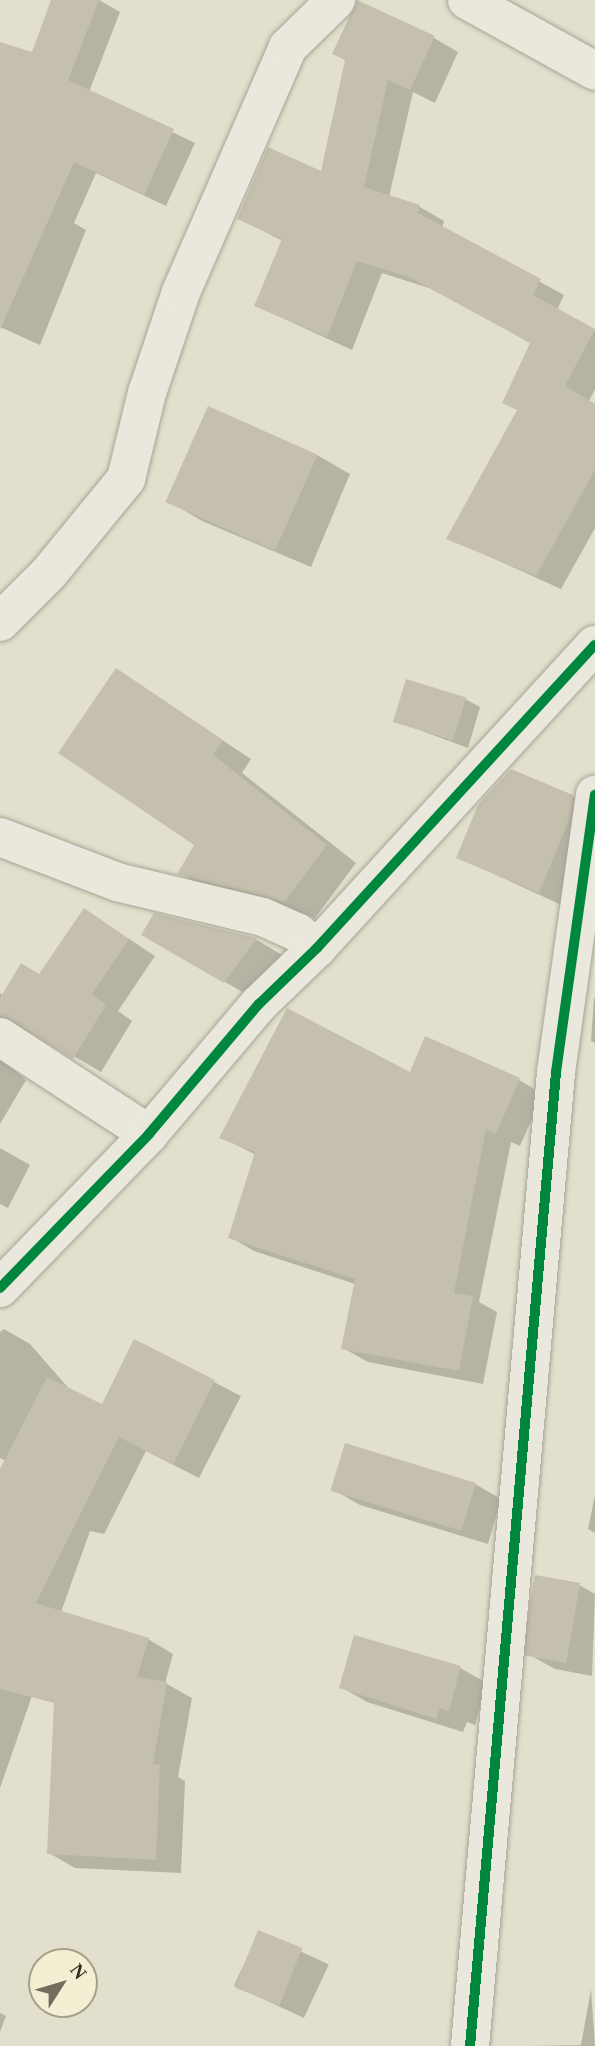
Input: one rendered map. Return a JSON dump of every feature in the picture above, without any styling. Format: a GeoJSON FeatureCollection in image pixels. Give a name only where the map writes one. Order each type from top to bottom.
{"type":"FeatureCollection","features":[{"type":"Feature","properties":{"kind":"street"},"geometry":{"type":"LineString","coordinates":[[0,622],[57,564],[126,479],[147,393],[181,292],[288,47],[336,0]]}},
{"type":"Feature","properties":{"kind":"street"},"geometry":{"type":"LineString","coordinates":[[467,0],[595,71]]}},
{"type":"Feature","properties":{"kind":"street"},"geometry":{"type":"LineString","coordinates":[[0,1288],[149,1134],[259,1004],[317,948],[595,645]]}},
{"type":"Feature","properties":{"kind":"street"},"geometry":{"type":"LineString","coordinates":[[470,2046],[556,1072],[595,795]]}},
{"type":"Feature","properties":{"kind":"street"},"geometry":{"type":"LineString","coordinates":[[0,837],[117,882],[263,917],[296,932],[317,948]]}},
{"type":"Feature","properties":{"kind":"street"},"geometry":{"type":"LineString","coordinates":[[0,1037],[149,1134]]}},
{"type":"Feature","properties":{"kind":"building"},"geometry":{"type":"Polygon","coordinates":[[[51,0],[99,0],[68,80],[174,129],[144,195],[74,162],[0,330],[0,42],[32,52],[51,0]]]}},
{"type":"Feature","properties":{"kind":"building"},"geometry":{"type":"Polygon","coordinates":[[[357,0],[435,36],[410,90],[388,80],[364,187],[420,205],[418,213],[541,279],[533,295],[595,329],[565,386],[595,404],[595,470],[536,576],[446,539],[517,410],[502,403],[530,343],[409,277],[357,261],[327,337],[254,306],[282,239],[237,219],[268,147],[321,171],[345,60],[332,54],[357,0]]]}},
{"type":"Feature","properties":{"kind":"building"},"geometry":{"type":"Polygon","coordinates":[[[208,406],[318,455],[275,551],[165,502],[208,406]]]}},
{"type":"Feature","properties":{"kind":"building"},"geometry":{"type":"Polygon","coordinates":[[[116,668],[223,740],[213,755],[327,845],[284,902],[177,874],[194,845],[58,753],[116,668]]]}},
{"type":"Feature","properties":{"kind":"building"},"geometry":{"type":"Polygon","coordinates":[[[406,679],[466,697],[453,740],[393,722],[406,679]]]}},
{"type":"Feature","properties":{"kind":"building"},"geometry":{"type":"Polygon","coordinates":[[[511,769],[573,795],[569,820],[539,893],[456,858],[478,805],[511,769]]]}},
{"type":"Feature","properties":{"kind":"building"},"geometry":{"type":"Polygon","coordinates":[[[84,908],[129,939],[92,994],[106,1005],[73,1059],[0,1015],[0,998],[21,963],[39,974],[84,908]]]}},
{"type":"Feature","properties":{"kind":"building"},"geometry":{"type":"Polygon","coordinates":[[[154,913],[257,938],[224,983],[141,935],[154,913]]]}},
{"type":"Feature","properties":{"kind":"building"},"geometry":{"type":"Polygon","coordinates":[[[287,1008],[410,1072],[425,1036],[520,1078],[496,1134],[486,1129],[454,1293],[473,1296],[459,1371],[341,1349],[355,1279],[228,1238],[255,1152],[219,1138],[287,1008]]]}},
{"type":"Feature","properties":{"kind":"building"},"geometry":{"type":"Polygon","coordinates":[[[134,1339],[215,1380],[173,1465],[119,1437],[36,1603],[149,1638],[137,1677],[167,1682],[153,1764],[160,1765],[156,1860],[47,1854],[54,1703],[0,1689],[0,1469],[47,1377],[102,1404],[134,1339]]]}},
{"type":"Feature","properties":{"kind":"building"},"geometry":{"type":"Polygon","coordinates":[[[345,1443],[476,1483],[461,1531],[330,1491],[345,1443]]]}},
{"type":"Feature","properties":{"kind":"building"},"geometry":{"type":"Polygon","coordinates":[[[535,1575],[580,1583],[566,1663],[521,1655],[535,1575]]]}},
{"type":"Feature","properties":{"kind":"building"},"geometry":{"type":"Polygon","coordinates":[[[354,1635],[461,1666],[449,1711],[440,1708],[436,1719],[339,1688],[354,1635]]]}},
{"type":"Feature","properties":{"kind":"building"},"geometry":{"type":"Polygon","coordinates":[[[258,1930],[303,1948],[279,2005],[235,1987],[258,1930]]]}},
{"type":"Feature","properties":{"kind":"cycle path"},"geometry":{"type":"LineString","coordinates":[[0,1288],[149,1134],[259,1004],[317,948],[595,645]]}},
{"type":"Feature","properties":{"kind":"cycle path"},"geometry":{"type":"LineString","coordinates":[[470,2046],[556,1072],[595,795]]}}]}
